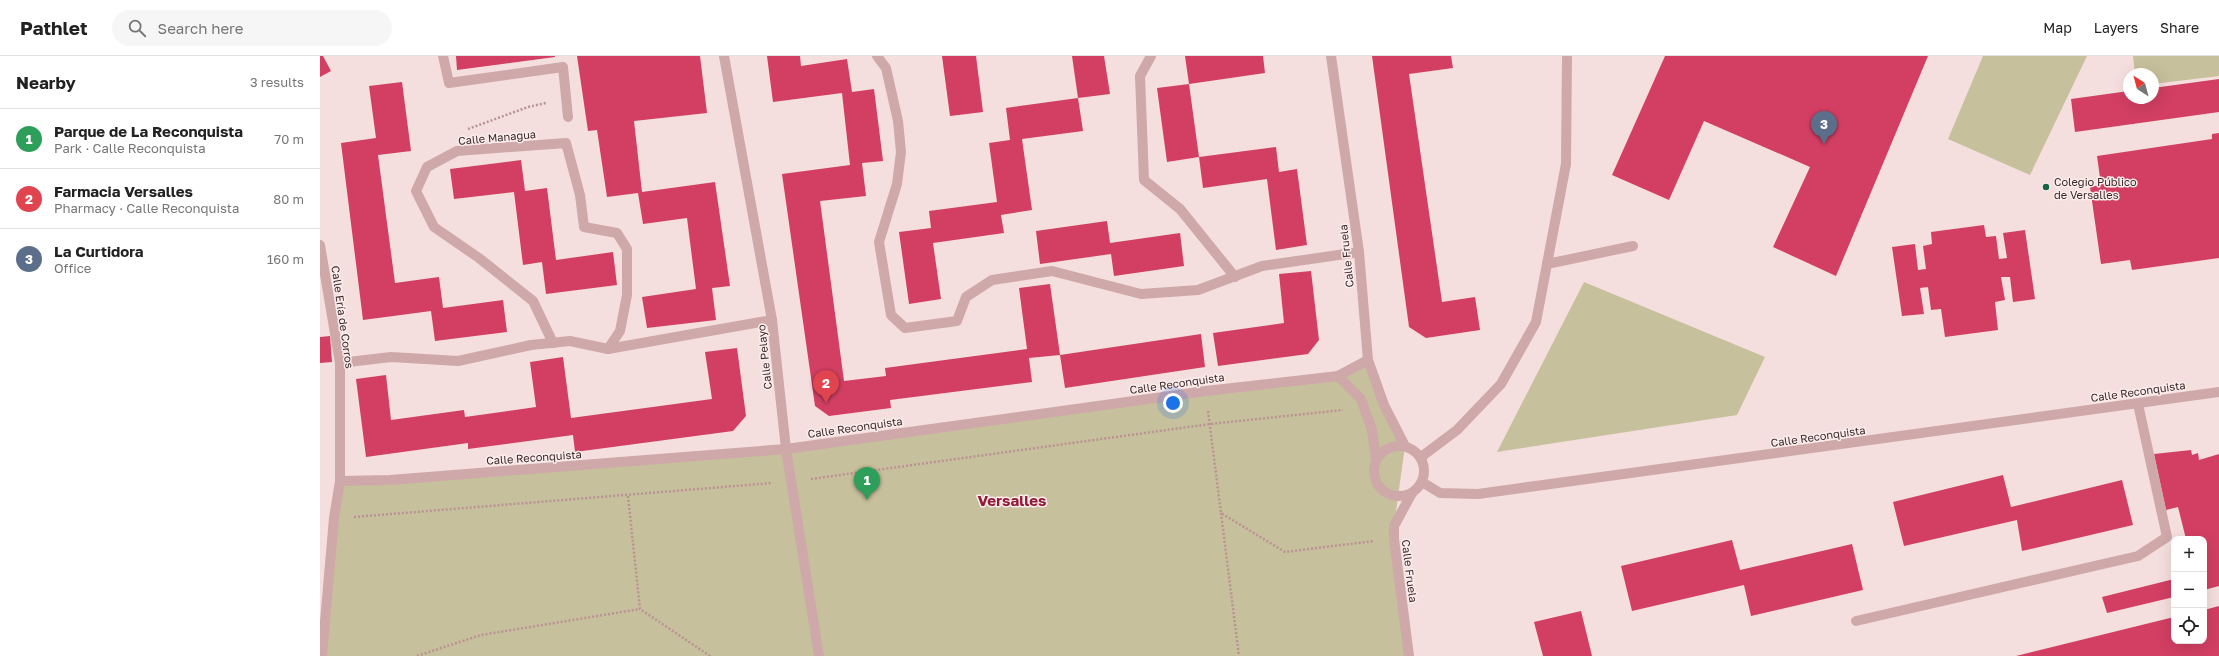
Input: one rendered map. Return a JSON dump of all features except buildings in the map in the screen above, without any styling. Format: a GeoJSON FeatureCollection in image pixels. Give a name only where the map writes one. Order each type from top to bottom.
{"type":"FeatureCollection","features":[{"type":"Feature","properties":{"kind":"street"},"geometry":{"type":"LineString","coordinates":[[443,56],[449,83],[563,68],[568,117]]}},
{"type":"Feature","properties":{"kind":"street","name":"Calle Pelayo"},"geometry":{"type":"LineString","coordinates":[[724,56],[772,320],[786,449],[819,656]]}},
{"type":"Feature","properties":{"kind":"street"},"geometry":{"type":"LineString","coordinates":[[877,56],[886,68],[898,121],[901,152],[897,184],[879,242],[891,315],[905,328],[957,321],[966,296],[992,280],[1052,271],[1140,294],[1198,290],[1262,266],[1359,252]]}},
{"type":"Feature","properties":{"kind":"street"},"geometry":{"type":"LineString","coordinates":[[1151,56],[1140,76],[1144,180],[1180,209],[1235,277]]}},
{"type":"Feature","properties":{"kind":"street","name":"Calle Fruela"},"geometry":{"type":"LineString","coordinates":[[1331,56],[1359,252],[1368,360],[1384,404],[1405,446]]}},
{"type":"Feature","properties":{"kind":"street"},"geometry":{"type":"LineString","coordinates":[[1421,457],[1457,430],[1501,384],[1536,322],[1566,164],[1567,56]]}},
{"type":"Feature","properties":{"kind":"street","name":"Calle Managua"},"geometry":{"type":"LineString","coordinates":[[553,343],[533,301],[479,258],[434,227],[416,191],[427,167],[456,151],[566,143],[580,195],[584,227],[617,233],[627,249],[627,295],[620,332],[608,349]]}},
{"type":"Feature","properties":{"kind":"street","name":"Calle Ería de Corros"},"geometry":{"type":"LineString","coordinates":[[320,245],[340,363],[340,481],[334,518],[322,656]]}},
{"type":"Feature","properties":{"kind":"street"},"geometry":{"type":"LineString","coordinates":[[1547,264],[1633,246]]}},
{"type":"Feature","properties":{"kind":"street"},"geometry":{"type":"LineString","coordinates":[[340,363],[391,357],[458,361],[531,345],[571,341],[608,349],[772,320]]}},
{"type":"Feature","properties":{"kind":"street","name":"Calle Reconquista"},"geometry":{"type":"LineString","coordinates":[[340,481],[390,480],[786,449],[1206,390],[1338,376],[1368,360]]}},
{"type":"Feature","properties":{"kind":"street"},"geometry":{"type":"LineString","coordinates":[[1338,376],[1361,399],[1372,430],[1376,460],[1375,475],[1382,489],[1391,495],[1401,496],[1412,493],[1422,482],[1424,477],[1424,467],[1421,457],[1414,450],[1405,446],[1388,448],[1376,460]]}},
{"type":"Feature","properties":{"kind":"street","name":"Calle Reconquista"},"geometry":{"type":"LineString","coordinates":[[1422,482],[1440,493],[1478,494],[2219,392]]}},
{"type":"Feature","properties":{"kind":"street"},"geometry":{"type":"LineString","coordinates":[[1856,621],[2138,556],[2167,537],[2138,404]]}},
{"type":"Feature","properties":{"kind":"street","name":"Calle Fruela"},"geometry":{"type":"LineString","coordinates":[[1409,656],[1394,539],[1394,526],[1412,493]]}},
{"type":"Feature","properties":{"kind":"path"},"geometry":{"type":"LineString","coordinates":[[456,151],[455,136],[472,127],[528,107],[566,98]]}},
{"type":"Feature","properties":{"kind":"path"},"geometry":{"type":"LineString","coordinates":[[1206,390],[1239,656]]}},
{"type":"Feature","properties":{"kind":"path"},"geometry":{"type":"LineString","coordinates":[[334,518],[792,482],[1210,424],[1364,407]]}},
{"type":"Feature","properties":{"kind":"path"},"geometry":{"type":"LineString","coordinates":[[628,496],[640,609]]}},
{"type":"Feature","properties":{"kind":"path"},"geometry":{"type":"LineString","coordinates":[[1221,513],[1285,552],[1394,539]]}},
{"type":"Feature","properties":{"kind":"path"},"geometry":{"type":"LineString","coordinates":[[417,656],[481,635],[640,609],[710,656]]}},
{"type":"Feature","properties":{"kind":"shaded area"},"geometry":{"type":"Polygon","coordinates":[[[1983,56],[2087,56],[2030,175],[1948,139],[1983,56]]]}},
{"type":"Feature","properties":{"kind":"shaded area"},"geometry":{"type":"Polygon","coordinates":[[[2133,56],[2219,56],[2219,76],[2159,83],[2159,68],[2134,68],[2133,56]]]}},
{"type":"Feature","properties":{"kind":"shaded area"},"geometry":{"type":"Polygon","coordinates":[[[1584,282],[1765,357],[1737,415],[1497,452],[1584,282]]]}},
{"type":"Feature","properties":{"kind":"shaded area"},"geometry":{"type":"Polygon","coordinates":[[[1368,360],[1405,446],[1394,526],[1410,656],[322,656],[340,481],[742,453],[1338,376],[1368,360]]]}},
{"type":"Feature","properties":{"kind":"place","name":"La Curtidora"},"geometry":{"type":"Point","coordinates":[1824,144]}},
{"type":"Feature","properties":{"kind":"place","name":"Colegio Público de Versalles"},"geometry":{"type":"Point","coordinates":[2046,187]}},
{"type":"Feature","properties":{"kind":"place","name":"Farmacia Versalles"},"geometry":{"type":"Point","coordinates":[826,403]}},
{"type":"Feature","properties":{"kind":"place","name":"Parque de La Reconquista"},"geometry":{"type":"Point","coordinates":[867,500]}},
{"type":"Feature","properties":{"kind":"district","name":"Versalles"},"geometry":{"type":"Point","coordinates":[1012,500]}}]}
